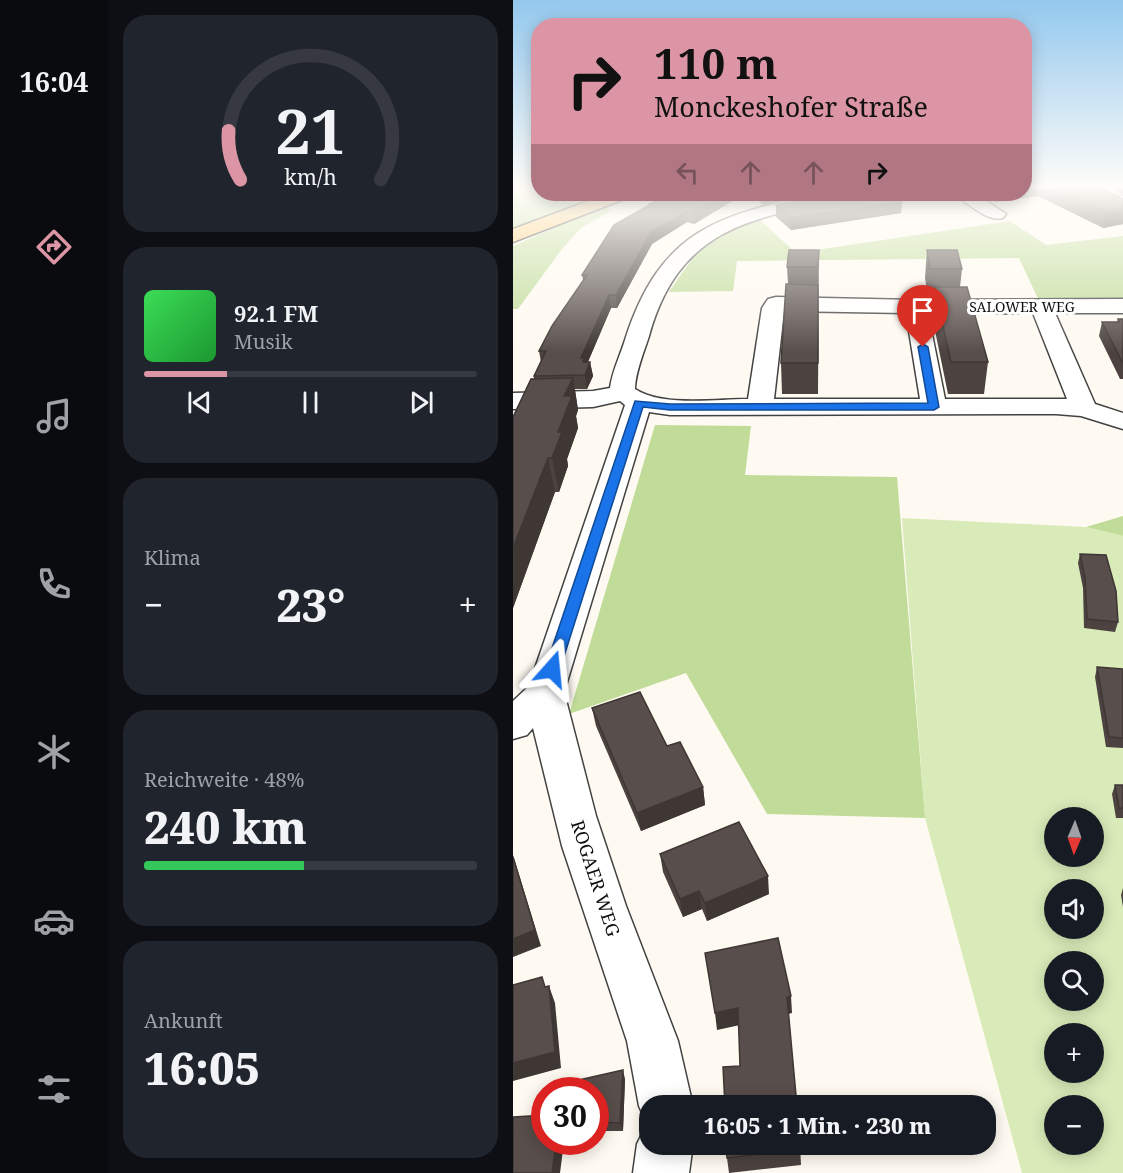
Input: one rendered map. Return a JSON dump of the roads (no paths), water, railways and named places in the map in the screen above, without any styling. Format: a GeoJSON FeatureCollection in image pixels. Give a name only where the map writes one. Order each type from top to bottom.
{"type":"FeatureCollection","features":[{"type":"Feature","properties":{"kind":"street"},"geometry":{"type":"LineString","coordinates":[[631,398],[622,387],[644,314],[672,266],[692,243]]}},
{"type":"Feature","properties":{"kind":"street","name":"SALOWER WEG"},"geometry":{"type":"LineString","coordinates":[[760,407],[773,309],[776,304],[916,307],[1123,306]]}},
{"type":"Feature","properties":{"kind":"street"},"geometry":{"type":"LineString","coordinates":[[1041,306],[1084,408]]}},
{"type":"Feature","properties":{"kind":"street"},"geometry":{"type":"LineString","coordinates":[[916,307],[934,407]]}},
{"type":"Feature","properties":{"kind":"street"},"geometry":{"type":"LineString","coordinates":[[513,725],[545,692],[631,398]]}},
{"type":"Feature","properties":{"kind":"street"},"geometry":{"type":"LineString","coordinates":[[513,401],[631,398],[670,407],[1056,406],[1084,408],[1123,422]]}},
{"type":"Feature","properties":{"kind":"street","name":"ROGAER WEG"},"geometry":{"type":"LineString","coordinates":[[545,692],[551,725],[585,853],[660,1063],[664,1095]]}},
{"type":"Feature","properties":{"kind":"street"},"geometry":{"type":"LineString","coordinates":[[661,1173],[663,1155]]}}]}
